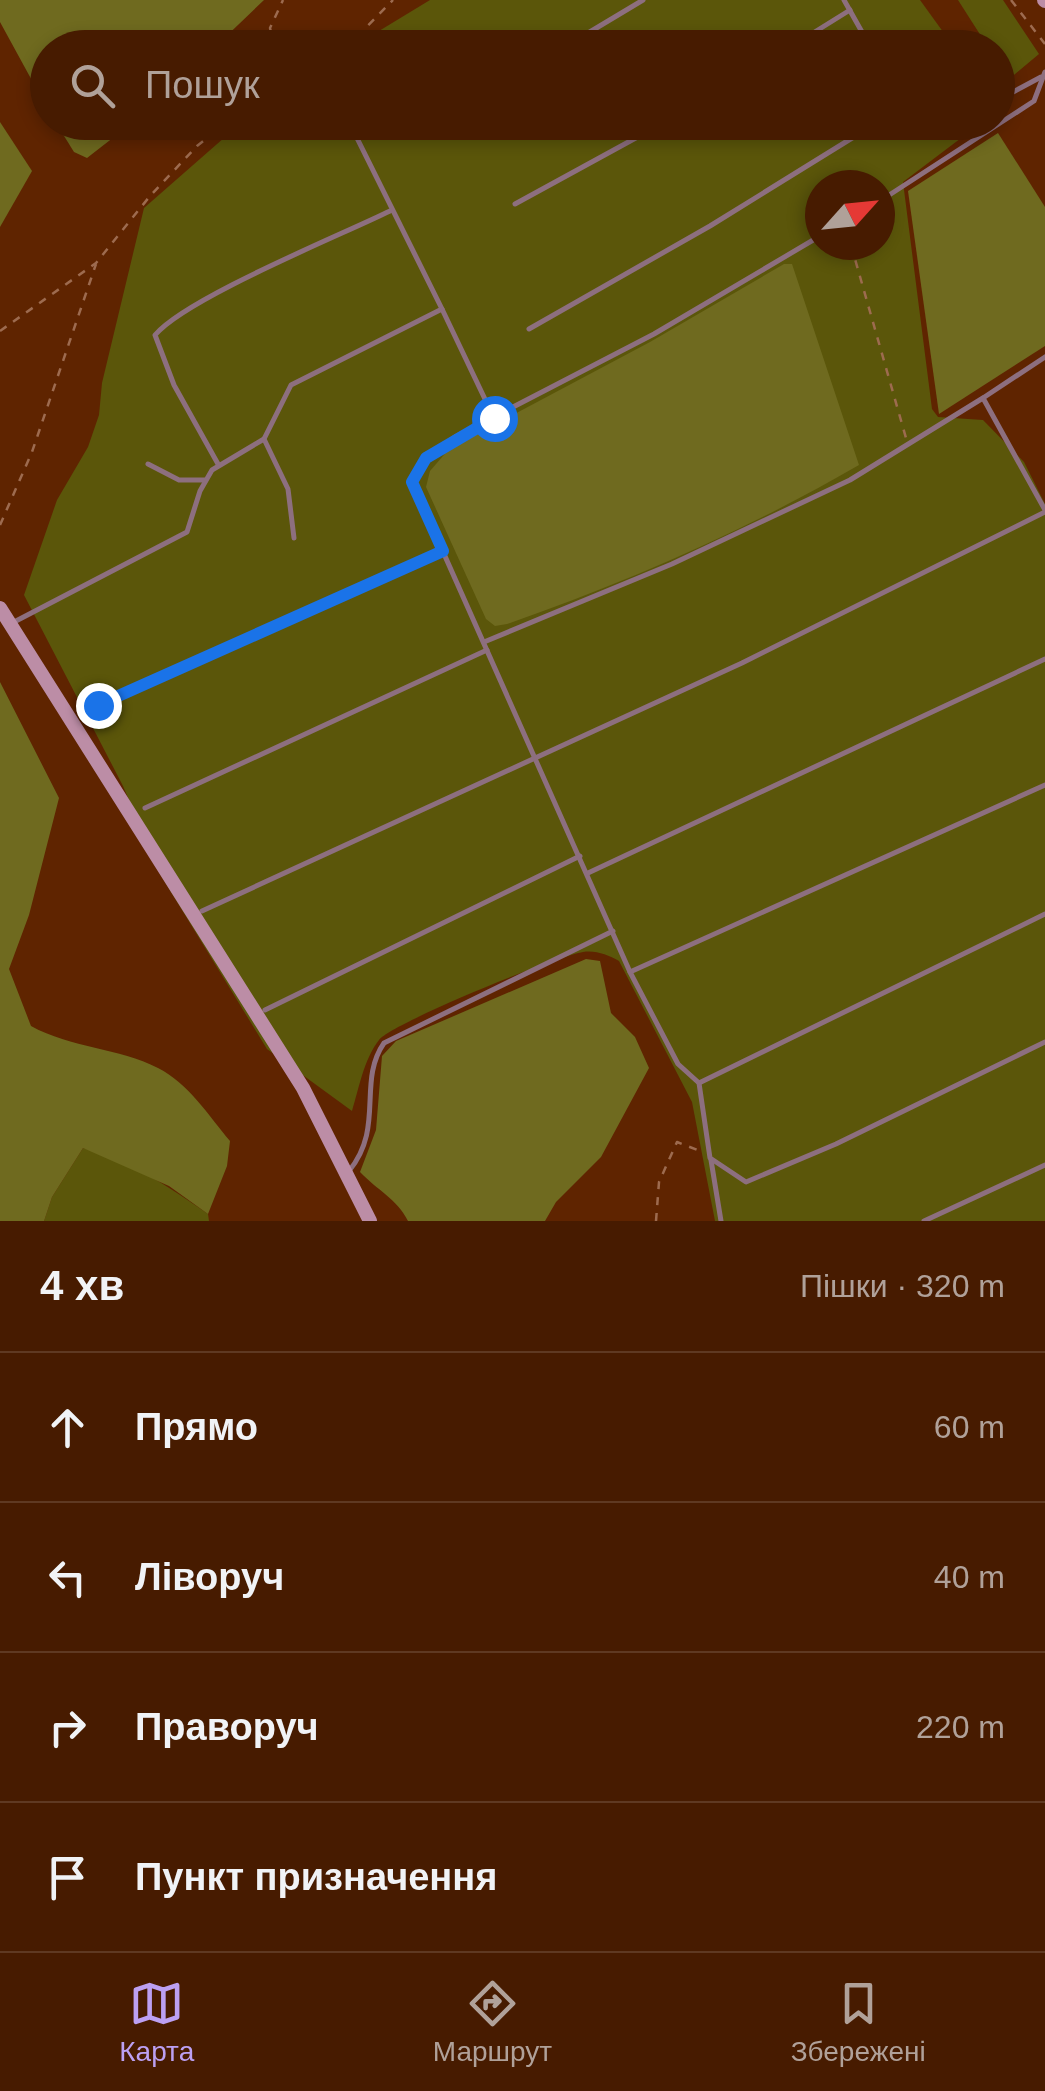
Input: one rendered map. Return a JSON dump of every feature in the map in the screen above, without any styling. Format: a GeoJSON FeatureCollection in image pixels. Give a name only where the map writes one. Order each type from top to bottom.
{"type":"FeatureCollection","features":[{"type":"Feature","properties":{"kind":"street"},"geometry":{"type":"LineString","coordinates":[[0,608],[303,1088],[370,1221]]}},
{"type":"Feature","properties":{"kind":"lane"},"geometry":{"type":"LineString","coordinates":[[593,30],[644,0]]}},
{"type":"Feature","properties":{"kind":"lane"},"geometry":{"type":"LineString","coordinates":[[844,0],[861,30]]}},
{"type":"Feature","properties":{"kind":"lane"},"geometry":{"type":"LineString","coordinates":[[818,30],[850,10]]}},
{"type":"Feature","properties":{"kind":"lane"},"geometry":{"type":"LineString","coordinates":[[1015,90],[1044,74]]}},
{"type":"Feature","properties":{"kind":"lane"},"geometry":{"type":"LineString","coordinates":[[1015,112],[1034,100],[1044,74]]}},
{"type":"Feature","properties":{"kind":"lane"},"geometry":{"type":"LineString","coordinates":[[357,140],[494,418]]}},
{"type":"Feature","properties":{"kind":"lane"},"geometry":{"type":"LineString","coordinates":[[515,204],[632,140]]}},
{"type":"Feature","properties":{"kind":"lane"},"geometry":{"type":"LineString","coordinates":[[528,329],[710,226],[849,140]]}},
{"type":"Feature","properties":{"kind":"lane"},"geometry":{"type":"LineString","coordinates":[[895,191],[973,140]]}},
{"type":"Feature","properties":{"kind":"lane"},"geometry":{"type":"LineString","coordinates":[[218,464],[174,385],[155,335],[164,324],[209,299],[390,210]]}},
{"type":"Feature","properties":{"kind":"lane"},"geometry":{"type":"LineString","coordinates":[[721,1221],[699,1083],[678,1064],[630,972],[412,482],[426,458],[654,334],[805,245]]}},
{"type":"Feature","properties":{"kind":"lane"},"geometry":{"type":"LineString","coordinates":[[12,623],[187,532],[204,480],[218,464],[264,438],[291,385],[442,309]]}},
{"type":"Feature","properties":{"kind":"lane"},"geometry":{"type":"LineString","coordinates":[[484,642],[672,564],[850,480],[1045,357]]}},
{"type":"Feature","properties":{"kind":"lane"},"geometry":{"type":"LineString","coordinates":[[202,912],[742,663],[1045,511],[984,398]]}},
{"type":"Feature","properties":{"kind":"lane"},"geometry":{"type":"LineString","coordinates":[[264,438],[288,490],[294,538]]}},
{"type":"Feature","properties":{"kind":"lane"},"geometry":{"type":"LineString","coordinates":[[148,464],[179,480],[204,480]]}},
{"type":"Feature","properties":{"kind":"lane"},"geometry":{"type":"LineString","coordinates":[[98,705],[443,551]]}},
{"type":"Feature","properties":{"kind":"lane"},"geometry":{"type":"LineString","coordinates":[[144,808],[487,650]]}},
{"type":"Feature","properties":{"kind":"lane"},"geometry":{"type":"LineString","coordinates":[[588,873],[1045,659]]}},
{"type":"Feature","properties":{"kind":"lane"},"geometry":{"type":"LineString","coordinates":[[630,972],[1045,784]]}},
{"type":"Feature","properties":{"kind":"lane"},"geometry":{"type":"LineString","coordinates":[[265,1010],[580,856]]}},
{"type":"Feature","properties":{"kind":"lane"},"geometry":{"type":"LineString","coordinates":[[699,1083],[1045,914]]}},
{"type":"Feature","properties":{"kind":"lane"},"geometry":{"type":"LineString","coordinates":[[347,1173],[369,1135],[373,1092],[370,1074],[384,1043],[613,932]]}},
{"type":"Feature","properties":{"kind":"lane"},"geometry":{"type":"LineString","coordinates":[[710,1158],[746,1182],[836,1144],[1045,1042]]}},
{"type":"Feature","properties":{"kind":"lane"},"geometry":{"type":"LineString","coordinates":[[924,1221],[1045,1165]]}},
{"type":"Feature","properties":{"kind":"path"},"geometry":{"type":"LineString","coordinates":[[270,30],[283,0]]}},
{"type":"Feature","properties":{"kind":"path"},"geometry":{"type":"LineString","coordinates":[[364,30],[393,0]]}},
{"type":"Feature","properties":{"kind":"path"},"geometry":{"type":"LineString","coordinates":[[1010,0],[1045,44]]}},
{"type":"Feature","properties":{"kind":"path"},"geometry":{"type":"LineString","coordinates":[[0,331],[96,263],[150,196],[205,140]]}},
{"type":"Feature","properties":{"kind":"path"},"geometry":{"type":"LineString","coordinates":[[855,260],[899,424],[908,444]]}},
{"type":"Feature","properties":{"kind":"path"},"geometry":{"type":"LineString","coordinates":[[0,525],[20,484],[96,263]]}},
{"type":"Feature","properties":{"kind":"path"},"geometry":{"type":"LineString","coordinates":[[656,1221],[659,1182],[678,1142],[710,1158]]}},
{"type":"Feature","properties":{"kind":"shaded area"},"geometry":{"type":"Polygon","coordinates":[[[0,0],[264,0],[233,30],[30,30],[30,77],[0,22],[0,0]]]}},
{"type":"Feature","properties":{"kind":"shaded area"},"geometry":{"type":"Polygon","coordinates":[[[430,0],[920,0],[942,30],[381,30],[430,0]]]}},
{"type":"Feature","properties":{"kind":"shaded area"},"geometry":{"type":"Polygon","coordinates":[[[958,0],[1003,0],[1039,54],[1015,74],[1015,30],[977,30],[958,0]]]}},
{"type":"Feature","properties":{"kind":"shaded area"},"geometry":{"type":"Polygon","coordinates":[[[0,122],[32,171],[0,227],[0,122]]]}},
{"type":"Feature","properties":{"kind":"shaded area"},"geometry":{"type":"Polygon","coordinates":[[[67,140],[110,140],[87,158],[74,152],[67,140]]]}},
{"type":"Feature","properties":{"kind":"shaded area"},"geometry":{"type":"Polygon","coordinates":[[[222,140],[959,140],[903,182],[932,409],[938,417],[983,420],[1024,462],[1045,504],[1045,1221],[715,1221],[692,1102],[619,961],[597,952],[583,952],[542,965],[390,1032],[379,1040],[369,1056],[352,1111],[267,1049],[163,879],[123,786],[24,595],[57,500],[88,447],[99,415],[102,383],[144,208],[222,140]]]}},
{"type":"Feature","properties":{"kind":"shaded area"},"geometry":{"type":"Polygon","coordinates":[[[987,140],[1002,140],[1045,207],[1045,346],[939,414],[908,191],[987,140]]]}},
{"type":"Feature","properties":{"kind":"shaded area"},"geometry":{"type":"Polygon","coordinates":[[[784,264],[792,264],[859,465],[775,511],[643,572],[507,624],[495,626],[486,619],[426,487],[430,471],[449,449],[650,342],[784,264]]]}},
{"type":"Feature","properties":{"kind":"shaded area"},"geometry":{"type":"Polygon","coordinates":[[[0,682],[59,798],[29,915],[9,969],[31,1026],[62,1039],[143,1061],[169,1074],[188,1091],[230,1141],[227,1166],[208,1214],[169,1186],[83,1148],[52,1197],[44,1221],[0,1221],[0,682]]]}},
{"type":"Feature","properties":{"kind":"shaded area"},"geometry":{"type":"Polygon","coordinates":[[[586,959],[600,961],[611,1013],[635,1037],[649,1068],[601,1157],[556,1202],[545,1221],[408,1221],[360,1172],[376,1130],[382,1056],[396,1041],[586,959]]]}},
{"type":"Feature","properties":{"kind":"shaded area"},"geometry":{"type":"Polygon","coordinates":[[[83,1148],[148,1175],[208,1214],[209,1221],[44,1221],[52,1197],[83,1148]]]}},
{"type":"Feature","properties":{"kind":"route"},"geometry":{"type":"LineString","coordinates":[[98,705],[443,551],[412,482],[426,458],[455,437],[494,418]]}}]}
